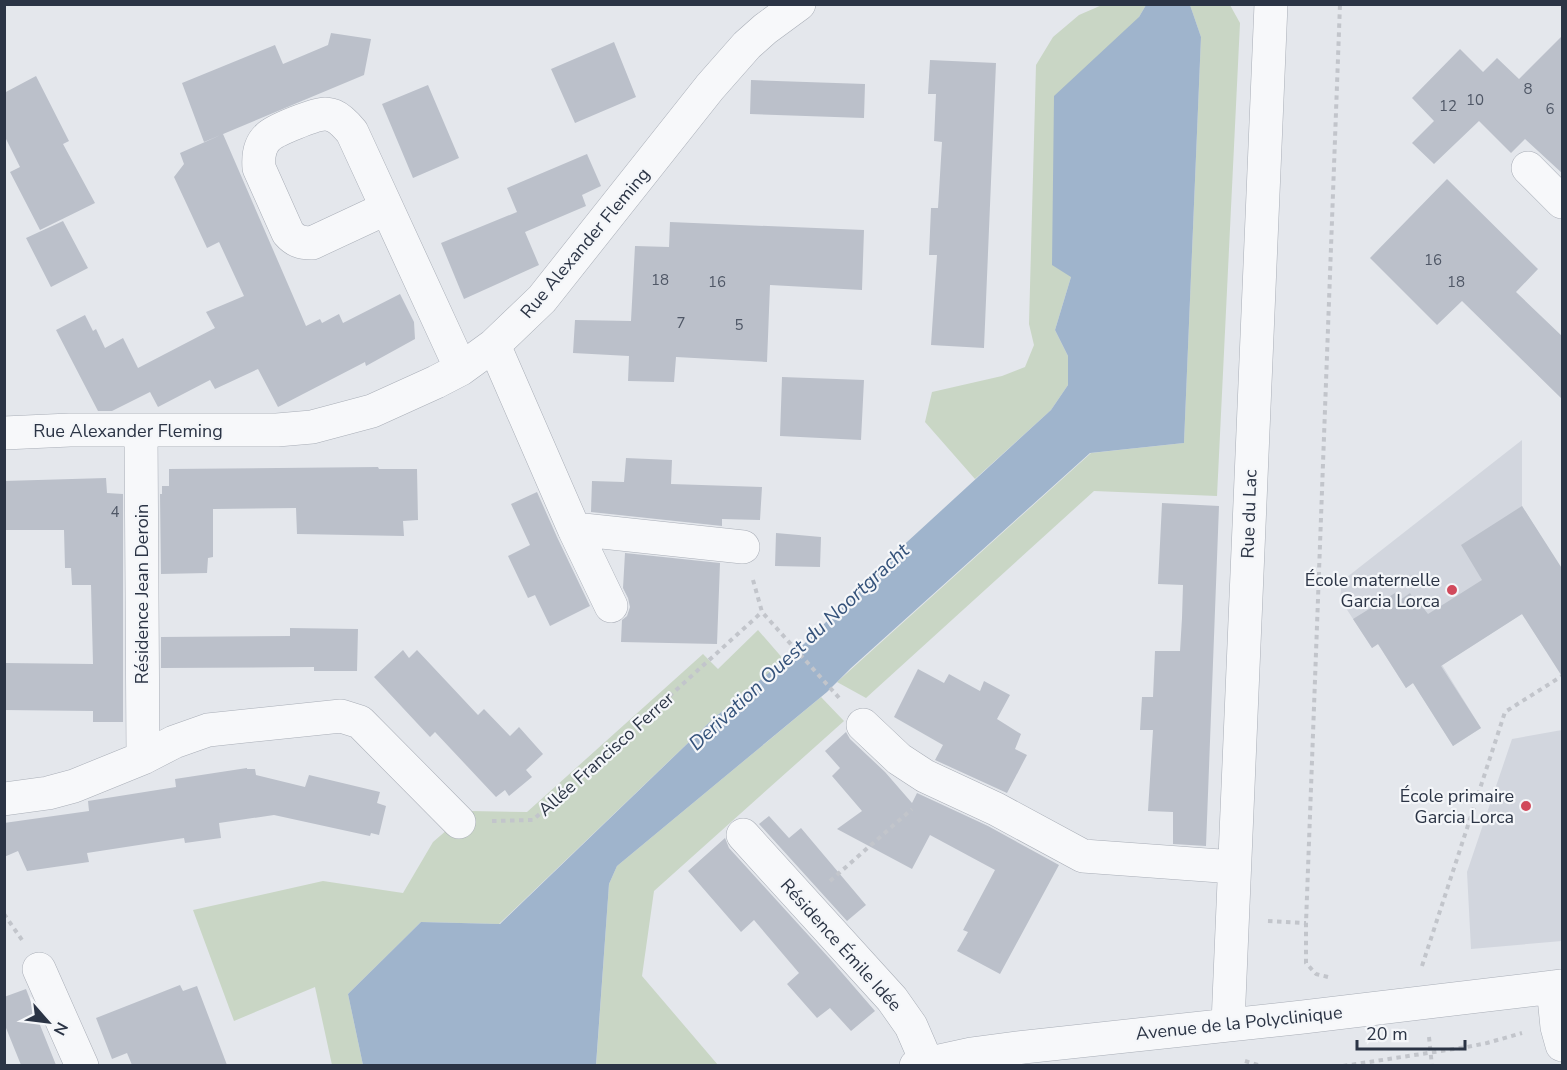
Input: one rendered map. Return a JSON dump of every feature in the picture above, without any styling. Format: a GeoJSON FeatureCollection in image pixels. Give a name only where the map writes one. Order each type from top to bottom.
{"type":"FeatureCollection","features":[{"type":"Feature","properties":{"kind":"street","name":"Rue Alexander Fleming"},"geometry":{"type":"LineString","coordinates":[[4,434],[70,430],[277,430],[312,427],[372,411],[419,391],[460,369],[494,345],[543,299],[710,87],[765,29],[799,4]]}},
{"type":"Feature","properties":{"kind":"street","name":"Rue du Lac"},"geometry":{"type":"LineString","coordinates":[[1228,1024],[1271,4]]}},
{"type":"Feature","properties":{"kind":"street"},"geometry":{"type":"LineString","coordinates":[[1528,168],[1563,202]]}},
{"type":"Feature","properties":{"kind":"street"},"geometry":{"type":"LineString","coordinates":[[387,208],[460,369]]}},
{"type":"Feature","properties":{"kind":"street"},"geometry":{"type":"LineString","coordinates":[[494,345],[574,530],[610,606]]}},
{"type":"Feature","properties":{"kind":"street","name":"Résidence Jean Deroin"},"geometry":{"type":"LineString","coordinates":[[141,431],[143,758]]}},
{"type":"Feature","properties":{"kind":"street"},"geometry":{"type":"LineString","coordinates":[[574,530],[743,547]]}},
{"type":"Feature","properties":{"kind":"street"},"geometry":{"type":"LineString","coordinates":[[4,799],[61,790],[208,730],[341,716],[360,722],[367,728],[459,822]]}},
{"type":"Feature","properties":{"kind":"street"},"geometry":{"type":"LineString","coordinates":[[863,725],[899,759],[925,776],[996,809],[1083,855],[1234,867]]}},
{"type":"Feature","properties":{"kind":"street","name":"Résidence Émile Idée"},"geometry":{"type":"LineString","coordinates":[[743,834],[901,1011],[911,1026],[922,1064]]}},
{"type":"Feature","properties":{"kind":"street"},"geometry":{"type":"LineString","coordinates":[[39,969],[82,1065]]}},
{"type":"Feature","properties":{"kind":"street"},"geometry":{"type":"LineString","coordinates":[[1558,987],[1560,1036]]}},
{"type":"Feature","properties":{"kind":"street","name":"Avenue de la Polyclinique"},"geometry":{"type":"LineString","coordinates":[[922,1064],[992,1058],[1228,1024],[1558,987]]}},
{"type":"Feature","properties":{"kind":"path"},"geometry":{"type":"LineString","coordinates":[[1335,977],[1316,974],[1311,969],[1306,963],[1306,943],[1340,4]]}},
{"type":"Feature","properties":{"kind":"path","name":"Allée Francisco Ferrer"},"geometry":{"type":"LineString","coordinates":[[459,822],[533,820],[762,612],[837,696]]}},
{"type":"Feature","properties":{"kind":"path"},"geometry":{"type":"LineString","coordinates":[[1411,967],[1422,966],[1505,712],[1563,676]]}},
{"type":"Feature","properties":{"kind":"path"},"geometry":{"type":"LineString","coordinates":[[804,903],[941,783]]}},
{"type":"Feature","properties":{"kind":"path"},"geometry":{"type":"LineString","coordinates":[[1343,1065],[1467,1047],[1514,1034],[1560,1036]]}},
{"type":"Feature","properties":{"kind":"shaded area","name":"École maternelle Garcia Lorca"},"geometry":{"type":"Polygon","coordinates":[[[1522,440],[1522,506],[1562,570],[1562,641],[1546,651],[1522,614],[1442,665],[1481,728],[1453,746],[1413,683],[1406,688],[1378,644],[1372,648],[1340,599],[1342,581],[1522,440]]]}},
{"type":"Feature","properties":{"kind":"shaded area","name":"École primaire Garcia Lorca"},"geometry":{"type":"Polygon","coordinates":[[[1562,730],[1562,941],[1471,949],[1467,872],[1512,739],[1562,730]]]}},
{"type":"Feature","properties":{"kind":"green space"},"geometry":{"type":"Polygon","coordinates":[[[1102,5],[1146,5],[1139,17],[1055,330],[1068,356],[1068,385],[1051,410],[975,479],[925,422],[932,392],[1002,376],[1025,367],[1034,345],[1029,324],[1036,65],[1053,37],[1079,15],[1102,5]]]}},
{"type":"Feature","properties":{"kind":"green space"},"geometry":{"type":"Polygon","coordinates":[[[1190,5],[1230,5],[1240,23],[1217,496],[1094,491],[866,698],[837,682],[1091,453],[1184,443],[1201,37],[1190,5]]]}},
{"type":"Feature","properties":{"kind":"green space"},"geometry":{"type":"Polygon","coordinates":[[[758,630],[785,661],[714,718],[499,924],[421,922],[348,994],[363,1065],[332,1065],[315,987],[234,1021],[193,910],[323,881],[403,893],[433,842],[469,811],[527,812],[703,654],[718,669],[758,630]]]}},
{"type":"Feature","properties":{"kind":"green space"},"geometry":{"type":"Polygon","coordinates":[[[821,697],[844,721],[654,891],[642,976],[718,1065],[596,1066],[609,884],[617,866],[821,697]]]}},
{"type":"Feature","properties":{"kind":"water"},"geometry":{"type":"Polygon","coordinates":[[[1146,5],[1190,5],[1201,37],[1184,443],[1090,453],[827,692],[617,866],[609,884],[596,1065],[363,1065],[348,994],[421,922],[500,924],[714,718],[804,644],[895,553],[1051,410],[1068,385],[1068,356],[1055,330],[1071,277],[1052,265],[1054,96],[1139,17],[1146,5]]]}},
{"type":"Feature","properties":{"kind":"building"},"geometry":{"type":"Polygon","coordinates":[[[331,33],[371,39],[364,75],[204,142],[182,83],[275,45],[283,64],[328,45],[331,33]]]}},
{"type":"Feature","properties":{"kind":"building"},"geometry":{"type":"Polygon","coordinates":[[[1563,35],[1563,174],[1525,139],[1511,153],[1479,121],[1434,164],[1412,143],[1434,121],[1412,98],[1460,49],[1483,72],[1497,58],[1519,79],[1563,35]]]}},
{"type":"Feature","properties":{"kind":"building"},"geometry":{"type":"Polygon","coordinates":[[[614,42],[636,97],[575,123],[551,69],[614,42]]]}},
{"type":"Feature","properties":{"kind":"building"},"geometry":{"type":"Polygon","coordinates":[[[930,60],[996,63],[984,348],[931,345],[937,255],[929,255],[931,208],[938,208],[942,142],[934,141],[936,94],[928,94],[930,60]]]}},
{"type":"Feature","properties":{"kind":"building"},"geometry":{"type":"Polygon","coordinates":[[[36,76],[69,141],[63,144],[95,203],[40,230],[10,172],[20,167],[4,135],[4,93],[36,76]]]}},
{"type":"Feature","properties":{"kind":"building"},"geometry":{"type":"Polygon","coordinates":[[[751,80],[865,84],[864,118],[750,114],[751,80]]]}},
{"type":"Feature","properties":{"kind":"building"},"geometry":{"type":"Polygon","coordinates":[[[428,85],[459,158],[413,178],[382,104],[428,85]]]}},
{"type":"Feature","properties":{"kind":"building"},"geometry":{"type":"Polygon","coordinates":[[[223,134],[306,326],[320,319],[322,323],[339,314],[343,323],[400,294],[414,322],[415,339],[366,366],[365,362],[278,407],[258,369],[215,389],[210,380],[158,407],[150,392],[112,411],[98,411],[56,330],[85,315],[93,331],[96,329],[105,348],[123,338],[138,368],[215,328],[206,312],[244,296],[219,242],[207,248],[174,177],[184,164],[180,153],[223,134]]]}},
{"type":"Feature","properties":{"kind":"building"},"geometry":{"type":"Polygon","coordinates":[[[587,154],[601,186],[582,195],[586,206],[525,232],[539,265],[464,299],[441,243],[517,212],[507,188],[587,154]]]}},
{"type":"Feature","properties":{"kind":"building"},"geometry":{"type":"Polygon","coordinates":[[[1447,179],[1538,269],[1516,292],[1563,337],[1563,400],[1462,301],[1437,325],[1370,258],[1447,179]]]}},
{"type":"Feature","properties":{"kind":"building"},"geometry":{"type":"Polygon","coordinates":[[[63,221],[88,268],[51,287],[26,238],[63,221]]]}},
{"type":"Feature","properties":{"kind":"building"},"geometry":{"type":"Polygon","coordinates":[[[670,222],[864,230],[862,290],[770,285],[767,362],[676,357],[674,382],[628,381],[629,356],[573,353],[575,320],[631,321],[635,246],[669,247],[670,222]]]}},
{"type":"Feature","properties":{"kind":"building"},"geometry":{"type":"Polygon","coordinates":[[[782,377],[864,380],[861,440],[780,436],[782,377]]]}},
{"type":"Feature","properties":{"kind":"building"},"geometry":{"type":"Polygon","coordinates":[[[626,458],[672,460],[671,484],[762,487],[760,520],[722,519],[722,526],[591,512],[592,481],[624,482],[626,458]]]}},
{"type":"Feature","properties":{"kind":"building"},"geometry":{"type":"Polygon","coordinates":[[[378,467],[379,469],[417,469],[418,520],[403,521],[404,536],[297,534],[296,508],[213,509],[213,557],[208,558],[207,573],[161,574],[160,494],[162,494],[162,486],[169,486],[169,469],[378,467]]]}},
{"type":"Feature","properties":{"kind":"building"},"geometry":{"type":"Polygon","coordinates":[[[106,478],[107,493],[123,494],[123,722],[93,722],[93,711],[4,710],[4,663],[93,664],[91,585],[72,585],[71,568],[65,568],[64,530],[4,530],[4,481],[106,478]]]}},
{"type":"Feature","properties":{"kind":"building"},"geometry":{"type":"Polygon","coordinates":[[[537,492],[590,606],[550,626],[535,595],[528,598],[508,556],[530,545],[511,504],[537,492]]]}},
{"type":"Feature","properties":{"kind":"building"},"geometry":{"type":"Polygon","coordinates":[[[1162,503],[1219,506],[1206,846],[1173,844],[1173,812],[1148,811],[1153,730],[1140,730],[1142,697],[1153,697],[1155,651],[1180,651],[1182,618],[1183,585],[1158,584],[1162,503]]]}},
{"type":"Feature","properties":{"kind":"building"},"geometry":{"type":"Polygon","coordinates":[[[1522,506],[1563,570],[1563,678],[1522,614],[1441,666],[1481,728],[1453,746],[1413,683],[1406,688],[1378,644],[1372,648],[1353,619],[1395,593],[1400,600],[1410,593],[1419,607],[1421,605],[1428,614],[1482,580],[1461,545],[1522,506]]]}},
{"type":"Feature","properties":{"kind":"building"},"geometry":{"type":"Polygon","coordinates":[[[776,533],[821,537],[820,567],[775,566],[776,533]]]}},
{"type":"Feature","properties":{"kind":"building"},"geometry":{"type":"Polygon","coordinates":[[[625,553],[720,563],[717,644],[621,642],[622,620],[627,616],[630,607],[623,588],[625,553]]]}},
{"type":"Feature","properties":{"kind":"building"},"geometry":{"type":"Polygon","coordinates":[[[290,628],[358,629],[357,671],[314,671],[314,667],[161,668],[161,637],[290,636],[290,628]]]}},
{"type":"Feature","properties":{"kind":"building"},"geometry":{"type":"Polygon","coordinates":[[[403,650],[409,658],[417,650],[478,715],[484,709],[510,736],[519,727],[543,754],[526,770],[532,777],[509,796],[505,790],[496,797],[435,732],[430,737],[374,677],[403,650]]]}},
{"type":"Feature","properties":{"kind":"building"},"geometry":{"type":"Polygon","coordinates":[[[918,669],[944,683],[949,674],[980,691],[984,681],[1010,695],[997,719],[1021,734],[1015,749],[1027,755],[1007,793],[935,760],[943,745],[894,717],[918,669]]]}},
{"type":"Feature","properties":{"kind":"building"},"geometry":{"type":"Polygon","coordinates":[[[846,732],[850,739],[885,772],[912,803],[917,793],[988,826],[1059,865],[1000,974],[957,951],[968,932],[963,930],[995,870],[930,835],[912,869],[837,829],[862,811],[832,776],[840,768],[825,751],[846,732]]]}},
{"type":"Feature","properties":{"kind":"building"},"geometry":{"type":"Polygon","coordinates":[[[247,768],[255,769],[256,775],[305,787],[309,775],[380,792],[377,803],[386,806],[379,835],[371,833],[370,836],[274,815],[219,823],[221,838],[185,843],[184,838],[87,853],[89,862],[27,871],[18,851],[4,857],[4,823],[89,811],[88,801],[176,787],[175,779],[247,768]]]}},
{"type":"Feature","properties":{"kind":"building"},"geometry":{"type":"Polygon","coordinates":[[[769,816],[789,838],[801,828],[866,905],[847,921],[759,824],[769,816]]]}},
{"type":"Feature","properties":{"kind":"building"},"geometry":{"type":"Polygon","coordinates":[[[725,838],[729,848],[875,1011],[851,1031],[830,1008],[817,1018],[787,984],[799,973],[754,920],[741,932],[688,871],[725,838]]]}},
{"type":"Feature","properties":{"kind":"building"},"geometry":{"type":"Polygon","coordinates":[[[180,985],[183,991],[197,986],[227,1065],[132,1065],[127,1053],[112,1059],[96,1018],[180,985]]]}},
{"type":"Feature","properties":{"kind":"building"},"geometry":{"type":"Polygon","coordinates":[[[26,989],[56,1065],[21,1065],[4,1023],[4,997],[26,989]]]}},
{"type":"Feature","properties":{"kind":"place","name":"École maternelle Garcia Lorca"},"geometry":{"type":"Point","coordinates":[1452,590]}},
{"type":"Feature","properties":{"kind":"place","name":"École primaire Garcia Lorca"},"geometry":{"type":"Point","coordinates":[1526,806]}},
{"type":"Feature","properties":{"kind":"water label","name":"Derivation Ouest du Noortgracht"},"geometry":{"type":"Point","coordinates":[799,647]}}]}
